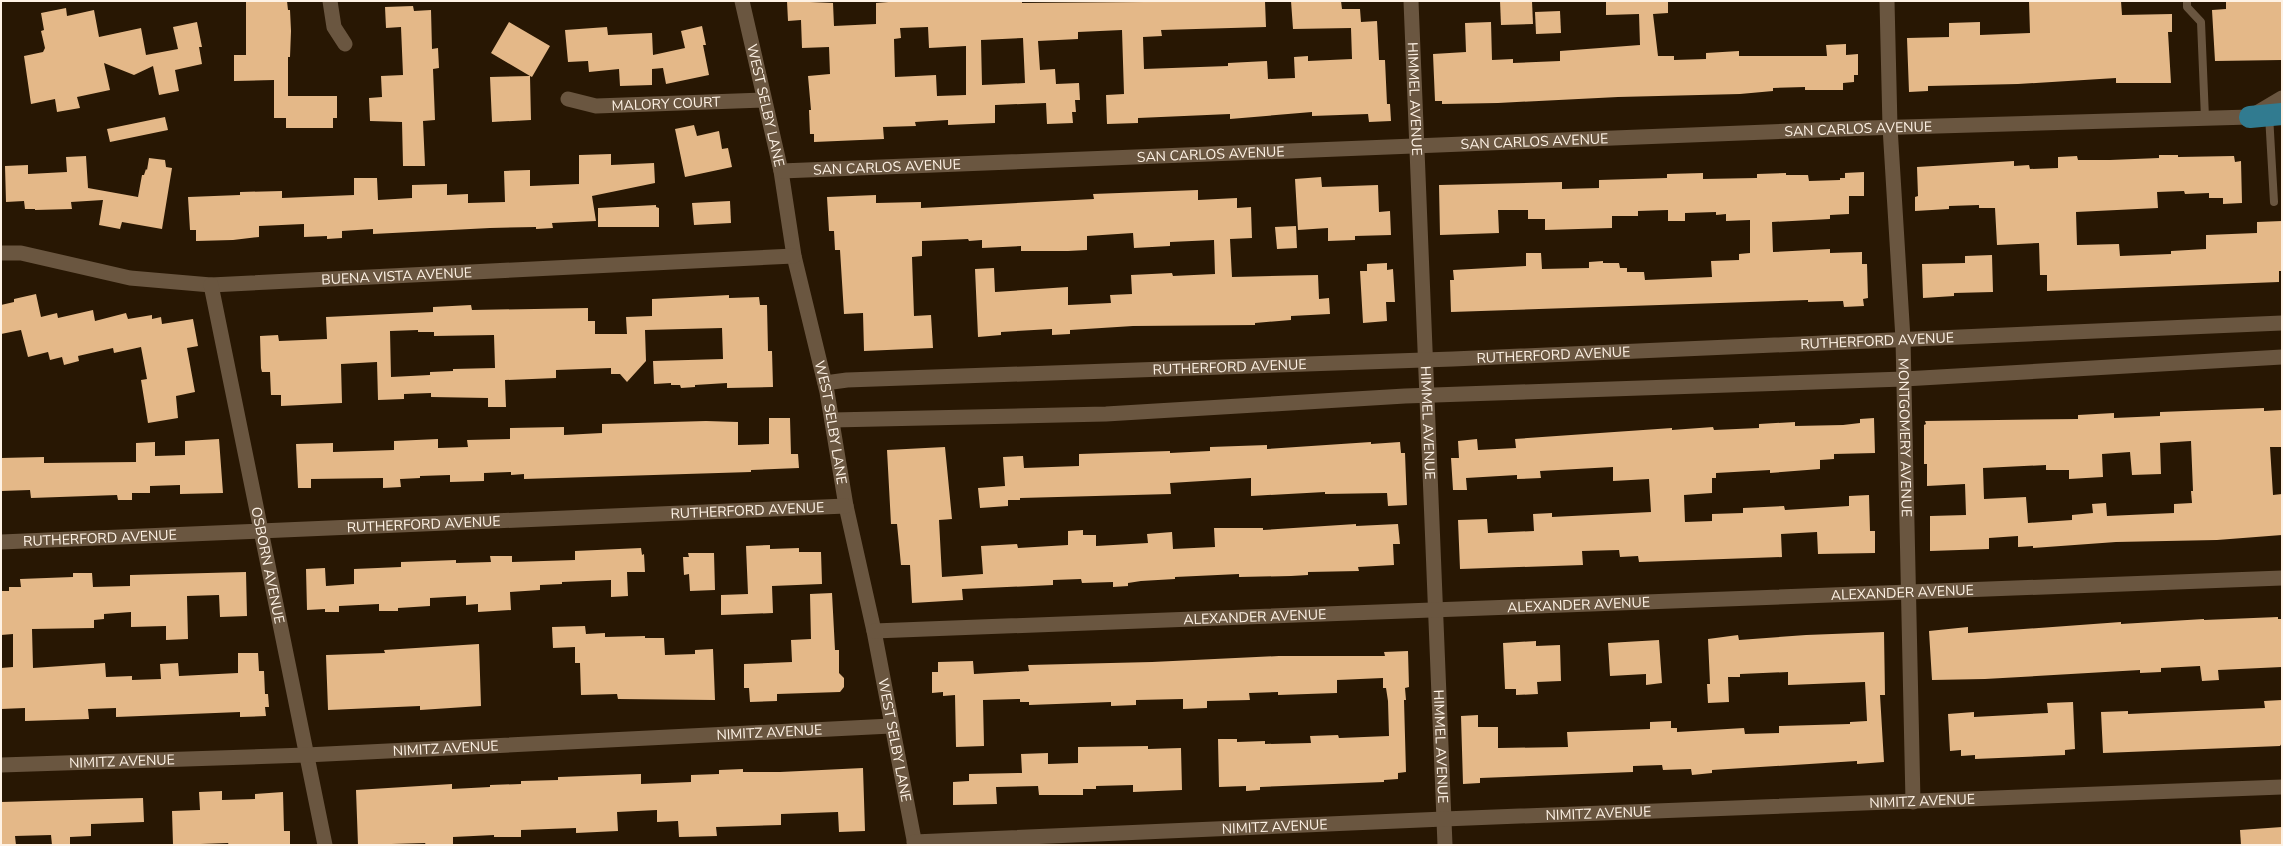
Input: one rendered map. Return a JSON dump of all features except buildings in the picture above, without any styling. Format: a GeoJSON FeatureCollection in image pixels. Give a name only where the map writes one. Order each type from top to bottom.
{"type":"FeatureCollection","features":[{"type":"Feature","properties":{"kind":"street"},"geometry":{"type":"LineString","coordinates":[[330,1],[334,27],[345,44]]}},
{"type":"Feature","properties":{"kind":"street","name":"WEST SELBY LANE"},"geometry":{"type":"LineString","coordinates":[[742,1],[781,171],[794,256],[825,383],[846,506],[874,631],[914,843]]}},
{"type":"Feature","properties":{"kind":"street","name":"HIMMEL AVENUE"},"geometry":{"type":"LineString","coordinates":[[1411,1],[1445,845]]}},
{"type":"Feature","properties":{"kind":"street","name":"MONTGOMERY AVENUE"},"geometry":{"type":"LineString","coordinates":[[1887,1],[1890,127],[1903,339],[1913,802]]}},
{"type":"Feature","properties":{"kind":"street"},"geometry":{"type":"LineString","coordinates":[[2268,113],[2282,98]]}},
{"type":"Feature","properties":{"kind":"street","name":"MALORY COURT"},"geometry":{"type":"LineString","coordinates":[[568,99],[596,106],[764,100]]}},
{"type":"Feature","properties":{"kind":"street","name":"SAN CARLOS AVENUE"},"geometry":{"type":"LineString","coordinates":[[781,171],[1417,144],[1890,127],[2205,118],[2268,113]]}},
{"type":"Feature","properties":{"kind":"street","name":"BUENA VISTA AVENUE"},"geometry":{"type":"LineString","coordinates":[[1,253],[21,252],[130,278],[211,285],[794,256]]}},
{"type":"Feature","properties":{"kind":"street","name":"OSBORN AVENUE"},"geometry":{"type":"LineString","coordinates":[[211,285],[325,845]]}},
{"type":"Feature","properties":{"kind":"street","name":"RUTHERFORD AVENUE"},"geometry":{"type":"LineString","coordinates":[[825,383],[847,380],[1425,359],[2282,323]]}},
{"type":"Feature","properties":{"kind":"street"},"geometry":{"type":"LineString","coordinates":[[832,420],[1106,414],[1427,396],[1904,379],[2282,357]]}},
{"type":"Feature","properties":{"kind":"street","name":"RUTHERFORD AVENUE"},"geometry":{"type":"LineString","coordinates":[[1,542],[846,506]]}},
{"type":"Feature","properties":{"kind":"street","name":"ALEXANDER AVENUE"},"geometry":{"type":"LineString","coordinates":[[874,631],[2282,578]]}},
{"type":"Feature","properties":{"kind":"street","name":"NIMITZ AVENUE"},"geometry":{"type":"LineString","coordinates":[[1,765],[306,756],[891,726]]}},
{"type":"Feature","properties":{"kind":"street","name":"NIMITZ AVENUE"},"geometry":{"type":"LineString","coordinates":[[914,843],[1444,819],[2282,787]]}},
{"type":"Feature","properties":{"kind":"lane"},"geometry":{"type":"LineString","coordinates":[[2187,1],[2188,8],[2201,22],[2205,118]]}},
{"type":"Feature","properties":{"kind":"lane"},"geometry":{"type":"LineString","coordinates":[[2268,113],[2274,202]]}}]}
